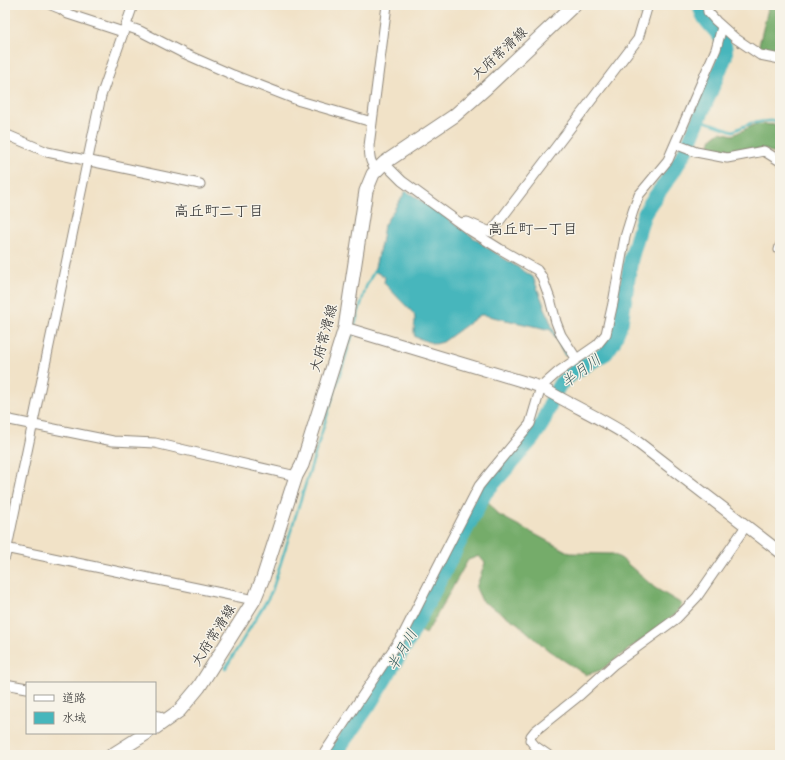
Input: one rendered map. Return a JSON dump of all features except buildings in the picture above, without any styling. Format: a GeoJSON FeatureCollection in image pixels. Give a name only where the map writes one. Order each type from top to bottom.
{"type":"FeatureCollection","features":[{"type":"Feature","properties":{"kind":"main road","name":"大府常滑線"},"geometry":{"type":"LineString","coordinates":[[159,721],[179,711],[199,687],[254,600],[263,578],[296,476],[302,465],[345,328],[366,191],[372,177],[380,166],[454,116],[486,88],[563,10],[574,5]]}},
{"type":"Feature","properties":{"kind":"main road"},"geometry":{"type":"LineString","coordinates":[[112,755],[145,734]]}},
{"type":"Feature","properties":{"kind":"street"},"geometry":{"type":"LineString","coordinates":[[51,5],[62,7],[68,14],[124,29],[140,31],[183,53],[233,75],[300,101],[372,122]]}},
{"type":"Feature","properties":{"kind":"street"},"geometry":{"type":"LineString","coordinates":[[133,5],[101,96],[6,551],[254,600]]}},
{"type":"Feature","properties":{"kind":"street"},"geometry":{"type":"LineString","coordinates":[[461,223],[467,222],[492,232],[638,39],[648,5]]}},
{"type":"Feature","properties":{"kind":"street"},"geometry":{"type":"LineString","coordinates":[[707,5],[708,12],[721,29],[760,55],[780,60]]}},
{"type":"Feature","properties":{"kind":"street"},"geometry":{"type":"LineString","coordinates":[[385,6],[370,146],[370,161],[372,166],[380,166],[500,249],[537,270],[542,277],[561,335],[576,358]]}},
{"type":"Feature","properties":{"kind":"street"},"geometry":{"type":"LineString","coordinates":[[323,755],[404,634],[479,486],[530,424],[544,389],[558,372],[576,358],[597,345],[606,334],[625,238],[633,211],[640,196],[678,146],[718,42],[721,29]]}},
{"type":"Feature","properties":{"kind":"street"},"geometry":{"type":"LineString","coordinates":[[5,134],[47,152],[200,184]]}},
{"type":"Feature","properties":{"kind":"street"},"geometry":{"type":"LineString","coordinates":[[678,146],[696,152],[727,158],[764,151],[780,161]]}},
{"type":"Feature","properties":{"kind":"street"},"geometry":{"type":"LineString","coordinates":[[345,328],[544,389],[619,428],[780,552]]}},
{"type":"Feature","properties":{"kind":"street"},"geometry":{"type":"LineString","coordinates":[[5,419],[113,441],[155,443],[296,476]]}},
{"type":"Feature","properties":{"kind":"street"},"geometry":{"type":"LineString","coordinates":[[548,755],[534,746],[530,740],[535,731],[580,695],[614,664],[677,618],[697,597],[746,526]]}},
{"type":"Feature","properties":{"kind":"street"},"geometry":{"type":"LineString","coordinates":[[5,684],[26,688]]}},
{"type":"Feature","properties":{"kind":"green space"},"geometry":{"type":"Polygon","coordinates":[[[769,5],[780,5],[780,56],[770,55],[758,49],[769,5]]]}},
{"type":"Feature","properties":{"kind":"green space"},"geometry":{"type":"Polygon","coordinates":[[[756,124],[780,125],[780,156],[764,149],[727,153],[708,150],[712,138],[720,132],[733,135],[756,124]]]}},
{"type":"Feature","properties":{"kind":"green space"},"geometry":{"type":"Polygon","coordinates":[[[485,497],[497,514],[570,553],[613,554],[622,559],[655,588],[682,604],[676,614],[601,670],[586,675],[548,650],[517,623],[482,601],[476,588],[485,563],[479,556],[468,560],[426,634],[419,630],[485,497]]]}},
{"type":"Feature","properties":{"kind":"water"},"geometry":{"type":"Polygon","coordinates":[[[406,191],[437,211],[488,248],[533,277],[553,329],[567,355],[565,356],[551,330],[484,315],[480,315],[443,342],[435,344],[415,337],[414,314],[384,283],[385,277],[374,271],[384,225],[406,191]]]}},
{"type":"Feature","properties":{"kind":"waterway"},"geometry":{"type":"LineString","coordinates":[[641,14],[643,5]]}},
{"type":"Feature","properties":{"kind":"waterway","name":"半月川"},"geometry":{"type":"LineString","coordinates":[[334,755],[369,705],[408,641],[485,493],[533,438],[542,424],[560,384],[574,372],[606,353],[613,343],[621,323],[631,259],[643,217],[685,152],[725,57],[724,42],[706,20],[700,5]]}},
{"type":"Feature","properties":{"kind":"waterway"},"geometry":{"type":"LineString","coordinates":[[698,119],[733,131],[751,123],[780,121]]}},
{"type":"Feature","properties":{"kind":"waterway"},"geometry":{"type":"LineString","coordinates":[[354,328],[366,287],[374,271],[376,271]]}},
{"type":"Feature","properties":{"kind":"waterway"},"geometry":{"type":"LineString","coordinates":[[225,669],[272,591],[353,333]]}},
{"type":"Feature","properties":{"kind":"district","name":"高丘町二丁目"},"geometry":{"type":"Point","coordinates":[219,211]}},
{"type":"Feature","properties":{"kind":"district","name":"高丘町一丁目"},"geometry":{"type":"Point","coordinates":[533,229]}}]}
